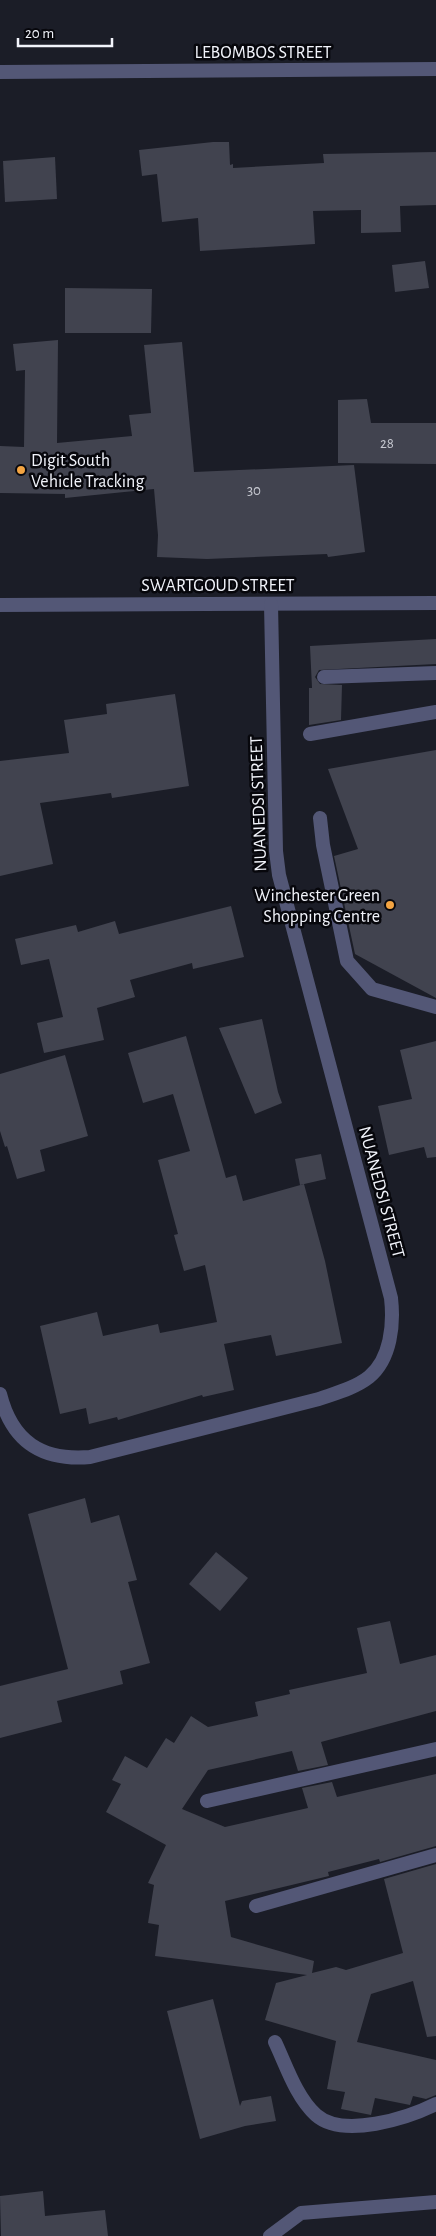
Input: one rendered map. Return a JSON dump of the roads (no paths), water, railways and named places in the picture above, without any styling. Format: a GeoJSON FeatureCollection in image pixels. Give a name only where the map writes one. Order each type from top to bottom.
{"type":"FeatureCollection","features":[{"type":"Feature","properties":{"kind":"street","name":"LEBOMBOS STREET"},"geometry":{"type":"LineString","coordinates":[[0,72],[436,69]]}},
{"type":"Feature","properties":{"kind":"street","name":"SWARTGOUD STREET"},"geometry":{"type":"LineString","coordinates":[[0,605],[436,603]]}},
{"type":"Feature","properties":{"kind":"street","name":"NUANEDSI STREET"},"geometry":{"type":"LineString","coordinates":[[0,1394],[4,1409],[14,1429],[35,1448],[61,1458],[90,1457],[319,1399],[349,1389],[370,1376],[379,1365],[392,1333],[393,1314],[391,1298],[279,875],[276,851],[271,604]]}},
{"type":"Feature","properties":{"kind":"street"},"geometry":{"type":"LineString","coordinates":[[324,677],[436,673]]}},
{"type":"Feature","properties":{"kind":"street"},"geometry":{"type":"LineString","coordinates":[[310,734],[436,712]]}},
{"type":"Feature","properties":{"kind":"street"},"geometry":{"type":"LineString","coordinates":[[320,818],[322,845],[347,961],[372,989],[436,1007]]}},
{"type":"Feature","properties":{"kind":"street"},"geometry":{"type":"LineString","coordinates":[[207,1801],[436,1749]]}},
{"type":"Feature","properties":{"kind":"street"},"geometry":{"type":"LineString","coordinates":[[256,1906],[436,1855]]}},
{"type":"Feature","properties":{"kind":"street"},"geometry":{"type":"LineString","coordinates":[[275,2042],[304,2101],[316,2116],[329,2122],[357,2125],[391,2121],[418,2113],[436,2104]]}},
{"type":"Feature","properties":{"kind":"street"},"geometry":{"type":"LineString","coordinates":[[270,2236],[300,2213],[436,2202]]}},
{"type":"Feature","properties":{"kind":"place","name":"Digit South Vehicle Tracking"},"geometry":{"type":"Point","coordinates":[21,470]}},
{"type":"Feature","properties":{"kind":"place","name":"Winchester Green Shopping Centre"},"geometry":{"type":"Point","coordinates":[390,905]}}]}
